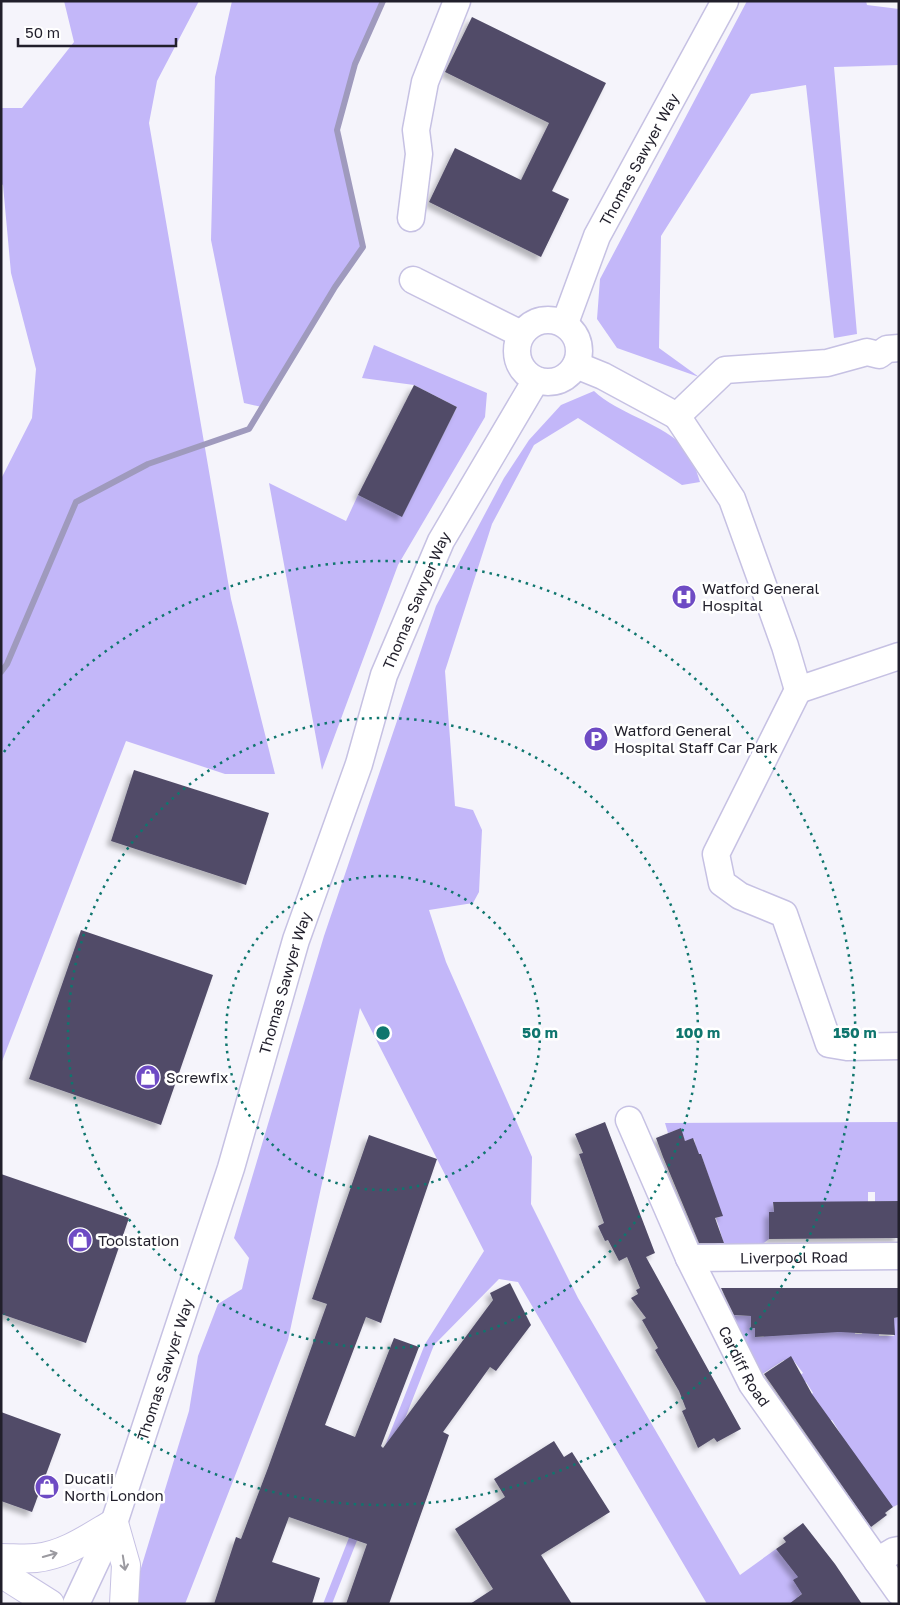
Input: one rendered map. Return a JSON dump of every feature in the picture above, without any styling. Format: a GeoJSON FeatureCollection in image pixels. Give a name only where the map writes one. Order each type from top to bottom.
{"type":"FeatureCollection","features":[{"type":"Feature","properties":{"kind":"main road"},"geometry":{"type":"LineString","coordinates":[[1,1558],[50,1556],[75,1546],[114,1523],[126,1565],[124,1604]]}},
{"type":"Feature","properties":{"kind":"main road"},"geometry":{"type":"LineString","coordinates":[[1,1573],[50,1604]]}},
{"type":"Feature","properties":{"kind":"street"},"geometry":{"type":"LineString","coordinates":[[411,218],[419,154],[416,130],[424,82],[457,1]]}},
{"type":"Feature","properties":{"kind":"street","name":"Thomas Sawyer Way"},"geometry":{"type":"LineString","coordinates":[[565,323],[596,236],[724,1]]}},
{"type":"Feature","properties":{"kind":"street"},"geometry":{"type":"LineString","coordinates":[[413,280],[521,334]]}},
{"type":"Feature","properties":{"kind":"street"},"geometry":{"type":"LineString","coordinates":[[542,320],[565,323],[576,336],[580,346],[576,365],[570,374],[562,380],[547,383],[536,380],[524,372],[517,357],[517,346],[521,334],[531,324],[542,320]]}},
{"type":"Feature","properties":{"kind":"street"},"geometry":{"type":"LineString","coordinates":[[677,416],[725,370],[827,363],[867,352],[879,355],[886,349],[899,348]]}},
{"type":"Feature","properties":{"kind":"street"},"geometry":{"type":"LineString","coordinates":[[576,365],[602,376],[677,416],[732,499],[785,646],[798,690],[716,854],[722,883],[740,896],[784,914],[829,1044],[847,1047],[899,1046]]}},
{"type":"Feature","properties":{"kind":"street","name":"Thomas Sawyer Way"},"geometry":{"type":"LineString","coordinates":[[76,1604],[114,1523],[231,1168],[296,940],[359,764],[384,676],[441,541],[536,380]]}},
{"type":"Feature","properties":{"kind":"street"},"geometry":{"type":"LineString","coordinates":[[798,690],[899,656]]}},
{"type":"Feature","properties":{"kind":"street","name":"Cardiff Road"},"geometry":{"type":"LineString","coordinates":[[629,1120],[690,1258],[752,1384],[888,1556],[899,1592]]}},
{"type":"Feature","properties":{"kind":"street","name":"Liverpool Road"},"geometry":{"type":"LineString","coordinates":[[690,1258],[899,1256]]}},
{"type":"Feature","properties":{"kind":"shaded area"},"geometry":{"type":"Polygon","coordinates":[[[64,1],[199,1],[157,81],[149,123],[231,599],[275,774],[225,774],[126,741],[1,1064],[1,479],[32,418],[36,369],[11,273],[3,185],[1,184],[1,108],[22,108],[74,42],[64,1]]]}},
{"type":"Feature","properties":{"kind":"shaded area"},"geometry":{"type":"Polygon","coordinates":[[[232,1],[383,1],[355,64],[337,130],[363,247],[335,287],[262,407],[244,403],[211,240],[215,77],[232,1]]]}},
{"type":"Feature","properties":{"kind":"shaded area"},"geometry":{"type":"Polygon","coordinates":[[[747,1],[866,1],[867,5],[899,9],[899,65],[834,67],[857,334],[834,338],[806,85],[751,94],[661,236],[659,348],[699,377],[617,348],[597,319],[600,279],[747,1]]]}},
{"type":"Feature","properties":{"kind":"shaded area"},"geometry":{"type":"Polygon","coordinates":[[[374,345],[487,393],[485,417],[398,565],[322,770],[269,483],[346,521],[358,495],[402,516],[457,407],[414,385],[362,378],[374,345]]]}},
{"type":"Feature","properties":{"kind":"shaded area"},"geometry":{"type":"Polygon","coordinates":[[[594,391],[615,406],[660,429],[681,444],[695,467],[700,482],[682,485],[578,418],[534,445],[492,524],[445,671],[455,806],[473,810],[482,830],[479,892],[473,903],[429,910],[446,962],[532,1157],[531,1204],[578,1298],[740,1575],[776,1549],[799,1576],[794,1581],[816,1583],[798,1597],[803,1604],[707,1604],[518,1282],[499,1279],[434,1345],[332,1604],[323,1604],[425,1344],[484,1251],[360,1008],[288,1340],[185,1604],[138,1604],[134,1591],[189,1411],[198,1356],[218,1304],[242,1289],[249,1258],[234,1238],[324,936],[436,606],[504,478],[529,440],[561,405],[594,391]]]}},
{"type":"Feature","properties":{"kind":"shaded area"},"geometry":{"type":"Polygon","coordinates":[[[899,1122],[899,1201],[875,1202],[875,1192],[868,1192],[868,1211],[788,1212],[787,1202],[773,1202],[774,1212],[769,1213],[769,1239],[760,1246],[725,1247],[716,1218],[722,1216],[701,1154],[693,1156],[696,1147],[694,1139],[685,1141],[680,1129],[668,1133],[665,1123],[899,1122]]]}},
{"type":"Feature","properties":{"kind":"shaded area"},"geometry":{"type":"Polygon","coordinates":[[[728,1315],[751,1316],[751,1328],[755,1328],[755,1337],[764,1337],[764,1330],[855,1317],[855,1334],[862,1334],[863,1330],[879,1317],[879,1336],[894,1336],[894,1318],[899,1317],[899,1504],[893,1507],[834,1437],[840,1433],[832,1420],[824,1424],[825,1413],[817,1401],[806,1398],[813,1393],[806,1382],[799,1386],[795,1379],[803,1373],[794,1361],[787,1365],[784,1360],[761,1375],[728,1315]]]}},
{"type":"Feature","properties":{"kind":"building"},"geometry":{"type":"Polygon","coordinates":[[[472,17],[606,83],[552,191],[569,199],[541,257],[429,202],[455,148],[521,180],[549,123],[445,72],[472,17]]]}},
{"type":"Feature","properties":{"kind":"building"},"geometry":{"type":"Polygon","coordinates":[[[414,385],[457,407],[402,517],[358,495],[414,385]]]}},
{"type":"Feature","properties":{"kind":"building"},"geometry":{"type":"Polygon","coordinates":[[[134,770],[269,813],[246,885],[111,841],[134,770]]]}},
{"type":"Feature","properties":{"kind":"building"},"geometry":{"type":"Polygon","coordinates":[[[81,930],[213,975],[161,1125],[29,1079],[81,930]]]}},
{"type":"Feature","properties":{"kind":"building"},"geometry":{"type":"Polygon","coordinates":[[[605,1122],[655,1253],[646,1257],[741,1429],[717,1442],[714,1438],[698,1448],[682,1411],[686,1409],[679,1391],[655,1350],[658,1348],[642,1320],[646,1318],[631,1298],[638,1294],[636,1290],[640,1288],[627,1257],[619,1261],[608,1240],[605,1241],[598,1226],[604,1223],[579,1154],[583,1153],[575,1134],[605,1122]]]}},
{"type":"Feature","properties":{"kind":"building"},"geometry":{"type":"Polygon","coordinates":[[[681,1128],[685,1141],[693,1138],[699,1154],[701,1154],[723,1216],[715,1218],[724,1243],[699,1243],[663,1157],[656,1138],[681,1128]]]}},
{"type":"Feature","properties":{"kind":"building"},"geometry":{"type":"Polygon","coordinates":[[[369,1135],[437,1159],[381,1323],[366,1317],[325,1425],[355,1437],[394,1338],[419,1347],[381,1446],[383,1448],[493,1300],[490,1293],[510,1283],[531,1325],[496,1371],[490,1367],[443,1432],[449,1435],[389,1604],[346,1604],[367,1544],[289,1517],[272,1562],[320,1578],[312,1604],[214,1604],[236,1537],[241,1539],[327,1304],[312,1299],[369,1135]]]}},
{"type":"Feature","properties":{"kind":"building"},"geometry":{"type":"Polygon","coordinates":[[[1,1174],[129,1218],[86,1343],[1,1314],[1,1174]]]}},
{"type":"Feature","properties":{"kind":"building"},"geometry":{"type":"Polygon","coordinates":[[[899,1201],[899,1238],[769,1239],[769,1212],[774,1212],[773,1202],[899,1201]]]}},
{"type":"Feature","properties":{"kind":"building"},"geometry":{"type":"Polygon","coordinates":[[[721,1288],[899,1288],[899,1317],[894,1318],[895,1335],[839,1332],[755,1337],[755,1328],[751,1328],[751,1316],[734,1315],[721,1288]]]}},
{"type":"Feature","properties":{"kind":"building"},"geometry":{"type":"Polygon","coordinates":[[[791,1356],[812,1394],[893,1507],[885,1513],[887,1515],[871,1527],[764,1374],[791,1356]]]}},
{"type":"Feature","properties":{"kind":"building"},"geometry":{"type":"Polygon","coordinates":[[[1,1412],[61,1434],[32,1512],[1,1501],[1,1412]]]}},
{"type":"Feature","properties":{"kind":"building"},"geometry":{"type":"Polygon","coordinates":[[[554,1441],[564,1457],[572,1452],[610,1512],[541,1555],[572,1604],[470,1604],[493,1589],[455,1529],[505,1497],[494,1479],[554,1441]]]}},
{"type":"Feature","properties":{"kind":"building"},"geometry":{"type":"Polygon","coordinates":[[[803,1523],[835,1564],[862,1604],[789,1604],[802,1594],[793,1580],[798,1577],[776,1549],[786,1542],[783,1538],[803,1523]]]}},
{"type":"Feature","properties":{"kind":"waterway"},"geometry":{"type":"LineString","coordinates":[[1,672],[7,664],[76,502],[148,464],[249,429],[335,287],[363,247],[337,130],[355,64],[383,1]]}},
{"type":"Feature","properties":{"kind":"place","name":"Watford General Hospital"},"geometry":{"type":"Point","coordinates":[684,597]}},
{"type":"Feature","properties":{"kind":"place","name":"Watford General Hospital Staff Car Park"},"geometry":{"type":"Point","coordinates":[596,739]}},
{"type":"Feature","properties":{"kind":"place","name":"Screwfix"},"geometry":{"type":"Point","coordinates":[148,1077]}},
{"type":"Feature","properties":{"kind":"place","name":"Toolstation"},"geometry":{"type":"Point","coordinates":[80,1240]}},
{"type":"Feature","properties":{"kind":"place","name":"Ducatii North London"},"geometry":{"type":"Point","coordinates":[47,1487]}}]}
